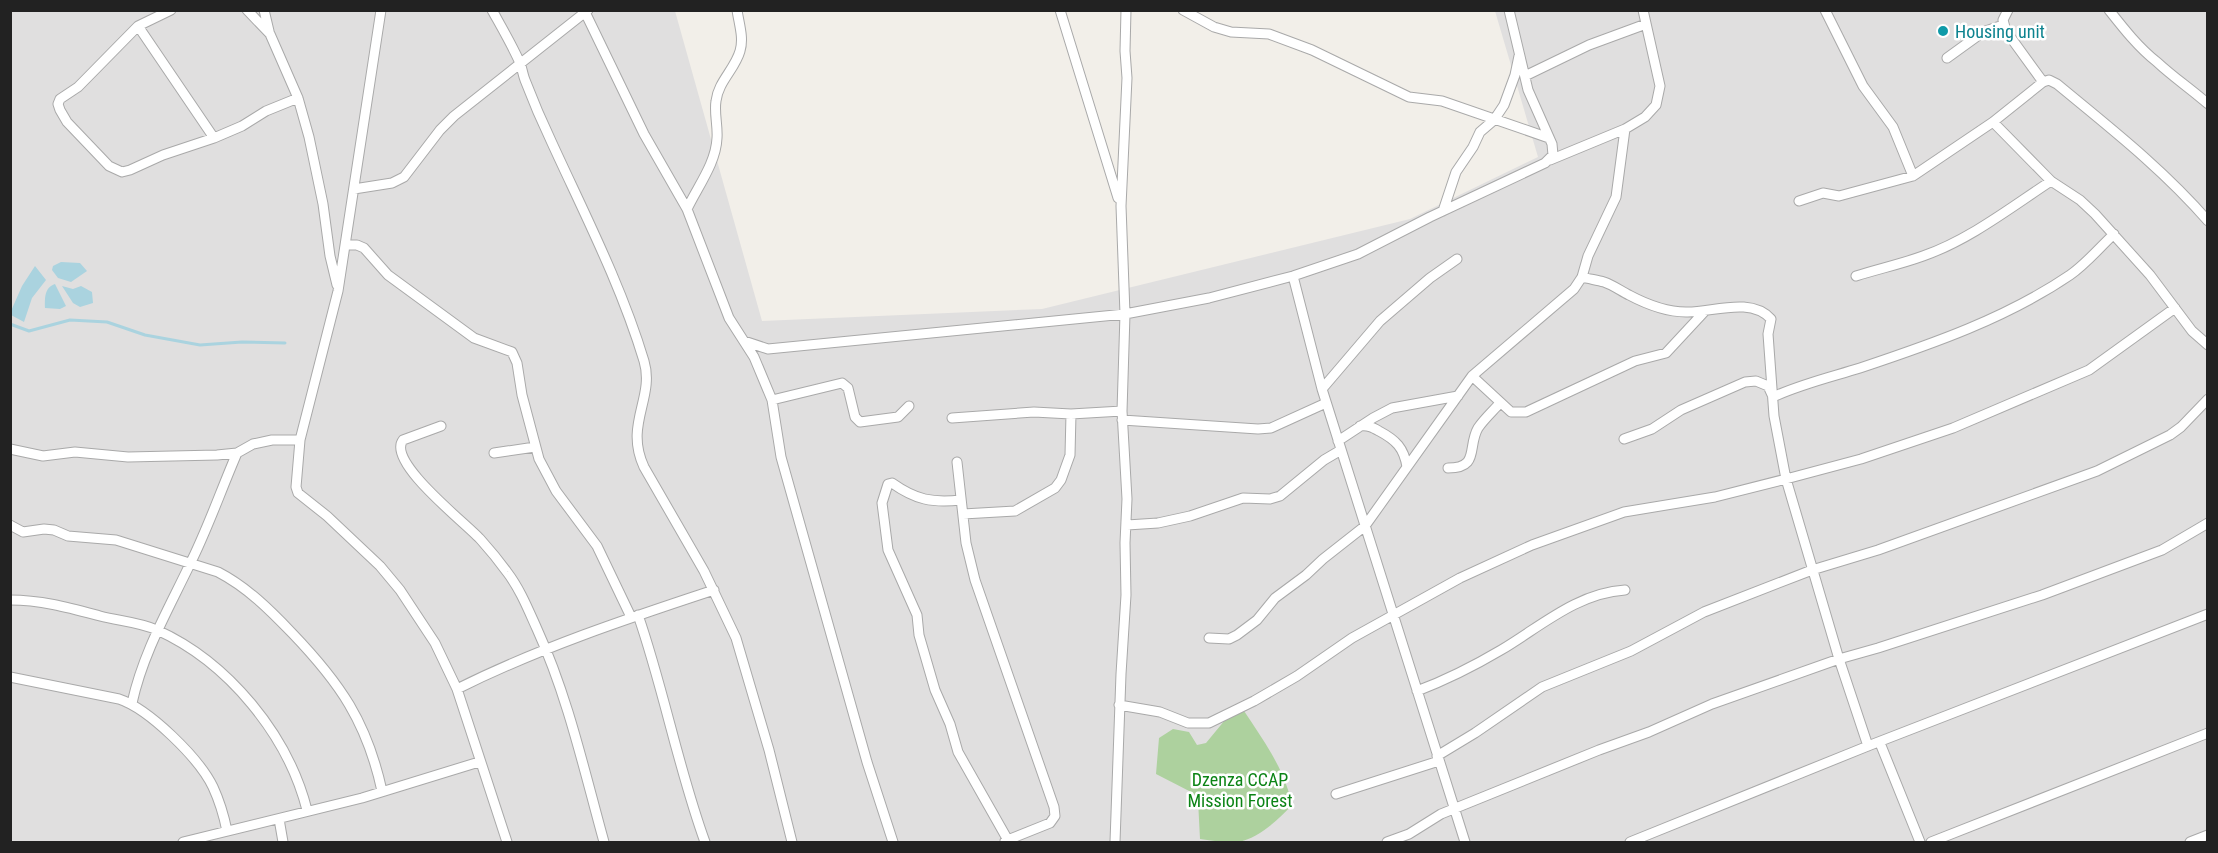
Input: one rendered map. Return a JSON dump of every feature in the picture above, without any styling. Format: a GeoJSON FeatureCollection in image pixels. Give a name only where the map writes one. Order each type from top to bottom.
{"type":"FeatureCollection","features":[{"type":"Feature","properties":{"kind":"street"},"geometry":{"type":"LineString","coordinates":[[171,10],[138,26],[78,87],[60,99],[58,104],[67,122],[109,166],[122,172],[214,138],[297,98]]}},
{"type":"Feature","properties":{"kind":"street"},"geometry":{"type":"LineString","coordinates":[[247,10],[270,34]]}},
{"type":"Feature","properties":{"kind":"street"},"geometry":{"type":"LineString","coordinates":[[264,10],[270,34],[297,98],[309,137],[338,291]]}},
{"type":"Feature","properties":{"kind":"street"},"geometry":{"type":"LineString","coordinates":[[381,10],[338,291],[300,440],[296,487],[298,493],[380,566],[400,590],[435,643],[457,689],[507,843]]}},
{"type":"Feature","properties":{"kind":"street"},"geometry":{"type":"LineString","coordinates":[[492,10],[521,65],[523,77],[540,118],[600,243],[644,363],[646,388],[636,431],[641,461],[714,590],[736,638],[769,750],[792,843]]}},
{"type":"Feature","properties":{"kind":"street"},"geometry":{"type":"LineString","coordinates":[[687,209],[714,156],[717,137],[715,102],[723,80],[738,56],[741,45],[737,10]]}},
{"type":"Feature","properties":{"kind":"street"},"geometry":{"type":"LineString","coordinates":[[1060,10],[1121,206]]}},
{"type":"Feature","properties":{"kind":"street"},"geometry":{"type":"LineString","coordinates":[[1115,843],[1119,705],[1126,626],[1127,499],[1122,416],[1125,314],[1121,206],[1127,78],[1126,10]]}},
{"type":"Feature","properties":{"kind":"street"},"geometry":{"type":"LineString","coordinates":[[1183,10],[1214,27],[1231,32],[1269,34],[1312,50],[1409,97],[1442,101],[1549,138]]}},
{"type":"Feature","properties":{"kind":"street"},"geometry":{"type":"LineString","coordinates":[[1509,10],[1528,90],[1553,150],[1550,160]]}},
{"type":"Feature","properties":{"kind":"street"},"geometry":{"type":"LineString","coordinates":[[744,341],[768,349],[1125,314],[1209,298],[1293,276],[1370,249],[1443,211],[1550,160],[1625,129],[1645,117],[1656,105],[1660,86],[1643,10]]}},
{"type":"Feature","properties":{"kind":"street"},"geometry":{"type":"LineString","coordinates":[[1825,10],[1863,86],[1893,127],[1913,176]]}},
{"type":"Feature","properties":{"kind":"street"},"geometry":{"type":"LineString","coordinates":[[2008,10],[2004,16],[2003,25],[2043,82]]}},
{"type":"Feature","properties":{"kind":"street"},"geometry":{"type":"LineString","coordinates":[[2109,10],[2155,62],[2208,104]]}},
{"type":"Feature","properties":{"kind":"street"},"geometry":{"type":"LineString","coordinates":[[354,189],[392,183],[404,177],[440,130],[454,116],[586,11],[644,134],[687,209],[729,318],[754,357],[772,400],[781,457],[867,762],[893,843]]}},
{"type":"Feature","properties":{"kind":"street"},"geometry":{"type":"LineString","coordinates":[[1525,76],[1589,45],[1646,24]]}},
{"type":"Feature","properties":{"kind":"street"},"geometry":{"type":"LineString","coordinates":[[1947,58],[1983,32],[2003,25]]}},
{"type":"Feature","properties":{"kind":"street"},"geometry":{"type":"LineString","coordinates":[[138,26],[214,138]]}},
{"type":"Feature","properties":{"kind":"street"},"geometry":{"type":"LineString","coordinates":[[1443,211],[1456,172],[1480,132],[1494,120],[1504,105],[1515,75],[1519,54]]}},
{"type":"Feature","properties":{"kind":"street"},"geometry":{"type":"LineString","coordinates":[[1800,201],[1823,193],[1839,196],[1913,176],[1993,122],[2043,82],[2049,80],[2093,113],[2180,189],[2208,221]]}},
{"type":"Feature","properties":{"kind":"street"},"geometry":{"type":"LineString","coordinates":[[1993,122],[2051,181],[2080,200],[2114,234],[2192,330],[2208,345]]}},
{"type":"Feature","properties":{"kind":"street"},"geometry":{"type":"LineString","coordinates":[[1209,638],[1229,639],[1238,635],[1257,620],[1275,598],[1365,526],[1472,376],[1574,289],[1582,277],[1588,256],[1616,197],[1625,129]]}},
{"type":"Feature","properties":{"kind":"street"},"geometry":{"type":"LineString","coordinates":[[1856,276],[1924,256],[1951,244],[2051,181]]}},
{"type":"Feature","properties":{"kind":"street"},"geometry":{"type":"LineString","coordinates":[[1773,397],[1790,389],[1963,331],[2035,297],[2072,273],[2114,234]]}},
{"type":"Feature","properties":{"kind":"street"},"geometry":{"type":"LineString","coordinates":[[346,245],[357,245],[364,248],[388,275],[474,338],[512,352],[517,363],[518,379],[539,459],[556,491],[597,546],[634,616],[656,667],[688,797],[705,843]]}},
{"type":"Feature","properties":{"kind":"street"},"geometry":{"type":"LineString","coordinates":[[1322,389],[1380,321],[1430,278],[1457,259]]}},
{"type":"Feature","properties":{"kind":"street"},"geometry":{"type":"LineString","coordinates":[[1293,276],[1326,403],[1465,843]]}},
{"type":"Feature","properties":{"kind":"street"},"geometry":{"type":"LineString","coordinates":[[1582,277],[1606,283],[1630,296],[1672,311],[1746,307],[1768,315],[1771,319],[1768,334],[1774,416],[1786,479],[1839,659],[1868,746]]}},
{"type":"Feature","properties":{"kind":"street"},"geometry":{"type":"LineString","coordinates":[[1119,705],[1160,712],[1188,723],[1209,723],[1272,691],[1352,638],[1460,578],[1532,545],[1605,517],[1670,503],[1715,497],[1786,479],[1861,459],[1953,428],[2089,370],[2175,308]]}},
{"type":"Feature","properties":{"kind":"street"},"geometry":{"type":"LineString","coordinates":[[1472,376],[1511,412],[1526,412],[1635,361],[1666,353],[1705,310]]}},
{"type":"Feature","properties":{"kind":"street"},"geometry":{"type":"LineString","coordinates":[[1624,439],[1652,429],[1681,410],[1745,382],[1756,381],[1768,386],[1773,397]]}},
{"type":"Feature","properties":{"kind":"street"},"geometry":{"type":"LineString","coordinates":[[772,400],[842,383],[848,388],[855,417],[860,422],[898,417],[909,406]]}},
{"type":"Feature","properties":{"kind":"street"},"geometry":{"type":"LineString","coordinates":[[1127,525],[1158,523],[1190,516],[1243,498],[1270,499],[1280,496],[1340,446],[1360,426],[1392,408],[1458,396]]}},
{"type":"Feature","properties":{"kind":"street"},"geometry":{"type":"LineString","coordinates":[[1336,794],[1438,759],[1542,687],[1630,651],[1704,612],[1812,570],[1878,550],[2097,471],[2170,435],[2208,399]]}},
{"type":"Feature","properties":{"kind":"street"},"geometry":{"type":"LineString","coordinates":[[952,418],[1034,412],[1122,416],[1258,429],[1271,428],[1326,403]]}},
{"type":"Feature","properties":{"kind":"street"},"geometry":{"type":"LineString","coordinates":[[1448,468],[1456,468],[1468,462],[1472,456],[1474,437],[1500,403]]}},
{"type":"Feature","properties":{"kind":"street"},"geometry":{"type":"LineString","coordinates":[[963,514],[1015,511],[1055,488],[1061,480],[1070,454],[1071,414]]}},
{"type":"Feature","properties":{"kind":"street"},"geometry":{"type":"LineString","coordinates":[[441,426],[403,440],[401,449],[411,469],[430,494],[481,540],[508,573],[526,602],[546,649],[569,714],[604,843]]}},
{"type":"Feature","properties":{"kind":"street"},"geometry":{"type":"LineString","coordinates":[[1360,426],[1370,426],[1398,443],[1403,450],[1407,467]]}},
{"type":"Feature","properties":{"kind":"street"},"geometry":{"type":"LineString","coordinates":[[10,449],[42,456],[75,452],[128,457],[237,453],[253,444],[272,440],[300,440]]}},
{"type":"Feature","properties":{"kind":"street"},"geometry":{"type":"LineString","coordinates":[[494,453],[535,447]]}},
{"type":"Feature","properties":{"kind":"street"},"geometry":{"type":"LineString","coordinates":[[132,703],[144,660],[156,630],[191,562],[237,453]]}},
{"type":"Feature","properties":{"kind":"street"},"geometry":{"type":"LineString","coordinates":[[957,462],[966,543],[975,580],[1054,807],[1055,816],[1050,823],[1007,842],[958,752],[950,724],[935,690],[917,615],[885,542],[882,502],[888,484],[892,483],[910,496],[929,501],[961,500]]}},
{"type":"Feature","properties":{"kind":"street"},"geometry":{"type":"LineString","coordinates":[[1387,843],[1409,834],[1441,814],[1527,778],[1649,732],[1712,704],[1839,659],[2042,595],[2139,560],[2178,542],[2208,523]]}},
{"type":"Feature","properties":{"kind":"street"},"geometry":{"type":"LineString","coordinates":[[10,525],[23,532],[44,529],[54,530],[68,536],[116,540],[191,562],[230,578],[277,617],[313,653],[330,674],[361,724],[382,790]]}},
{"type":"Feature","properties":{"kind":"street"},"geometry":{"type":"LineString","coordinates":[[457,689],[501,667],[546,649],[634,616],[714,590]]}},
{"type":"Feature","properties":{"kind":"street"},"geometry":{"type":"LineString","coordinates":[[1417,691],[1450,678],[1491,656],[1561,612],[1595,594],[1625,590]]}},
{"type":"Feature","properties":{"kind":"street"},"geometry":{"type":"LineString","coordinates":[[10,600],[52,603],[139,624],[179,641],[204,658],[247,699],[282,745],[303,794],[307,810]]}},
{"type":"Feature","properties":{"kind":"street"},"geometry":{"type":"LineString","coordinates":[[1630,843],[1868,746],[2208,614]]}},
{"type":"Feature","properties":{"kind":"street"},"geometry":{"type":"LineString","coordinates":[[10,677],[132,703],[180,744],[203,772],[213,786],[227,831]]}},
{"type":"Feature","properties":{"kind":"street"},"geometry":{"type":"LineString","coordinates":[[1931,843],[2208,733]]}},
{"type":"Feature","properties":{"kind":"street"},"geometry":{"type":"LineString","coordinates":[[1880,743],[1920,843]]}},
{"type":"Feature","properties":{"kind":"street"},"geometry":{"type":"LineString","coordinates":[[183,843],[362,798],[479,762]]}},
{"type":"Feature","properties":{"kind":"street"},"geometry":{"type":"LineString","coordinates":[[279,819],[283,843]]}},
{"type":"Feature","properties":{"kind":"street"},"geometry":{"type":"LineString","coordinates":[[2190,843],[2208,835]]}},
{"type":"Feature","properties":{"kind":"shaded area"},"geometry":{"type":"Polygon","coordinates":[[[10,11],[675,11],[762,321],[1042,309],[1410,219],[1538,157],[1495,11],[2207,11],[2207,842],[11,842],[10,11]]]}},
{"type":"Feature","properties":{"kind":"green space","name":"Dzenza CCAP Mission Forest"},"geometry":{"type":"Polygon","coordinates":[[[1244,711],[1279,768],[1292,805],[1268,828],[1246,840],[1229,843],[1200,839],[1198,800],[1193,793],[1156,774],[1159,738],[1173,729],[1189,732],[1197,745],[1206,743],[1225,720],[1244,711]]]}},
{"type":"Feature","properties":{"kind":"water"},"geometry":{"type":"Polygon","coordinates":[[[61,262],[80,263],[87,271],[71,282],[58,278],[52,270],[53,266],[61,262]]]}},
{"type":"Feature","properties":{"kind":"water"},"geometry":{"type":"Polygon","coordinates":[[[35,266],[46,280],[32,298],[24,322],[11,315],[11,311],[22,286],[35,266]]]}},
{"type":"Feature","properties":{"kind":"water"},"geometry":{"type":"Polygon","coordinates":[[[55,284],[66,306],[60,309],[45,308],[47,291],[55,284]]]}},
{"type":"Feature","properties":{"kind":"water"},"geometry":{"type":"Polygon","coordinates":[[[62,286],[73,289],[81,286],[92,292],[93,303],[80,307],[73,303],[62,286]]]}},
{"type":"Feature","properties":{"kind":"waterway"},"geometry":{"type":"LineString","coordinates":[[10,324],[29,331],[70,320],[107,322],[145,335],[200,345],[242,342],[285,343]]}},
{"type":"Feature","properties":{"kind":"place","name":"Housing unit"},"geometry":{"type":"Point","coordinates":[1943,31]}}]}
